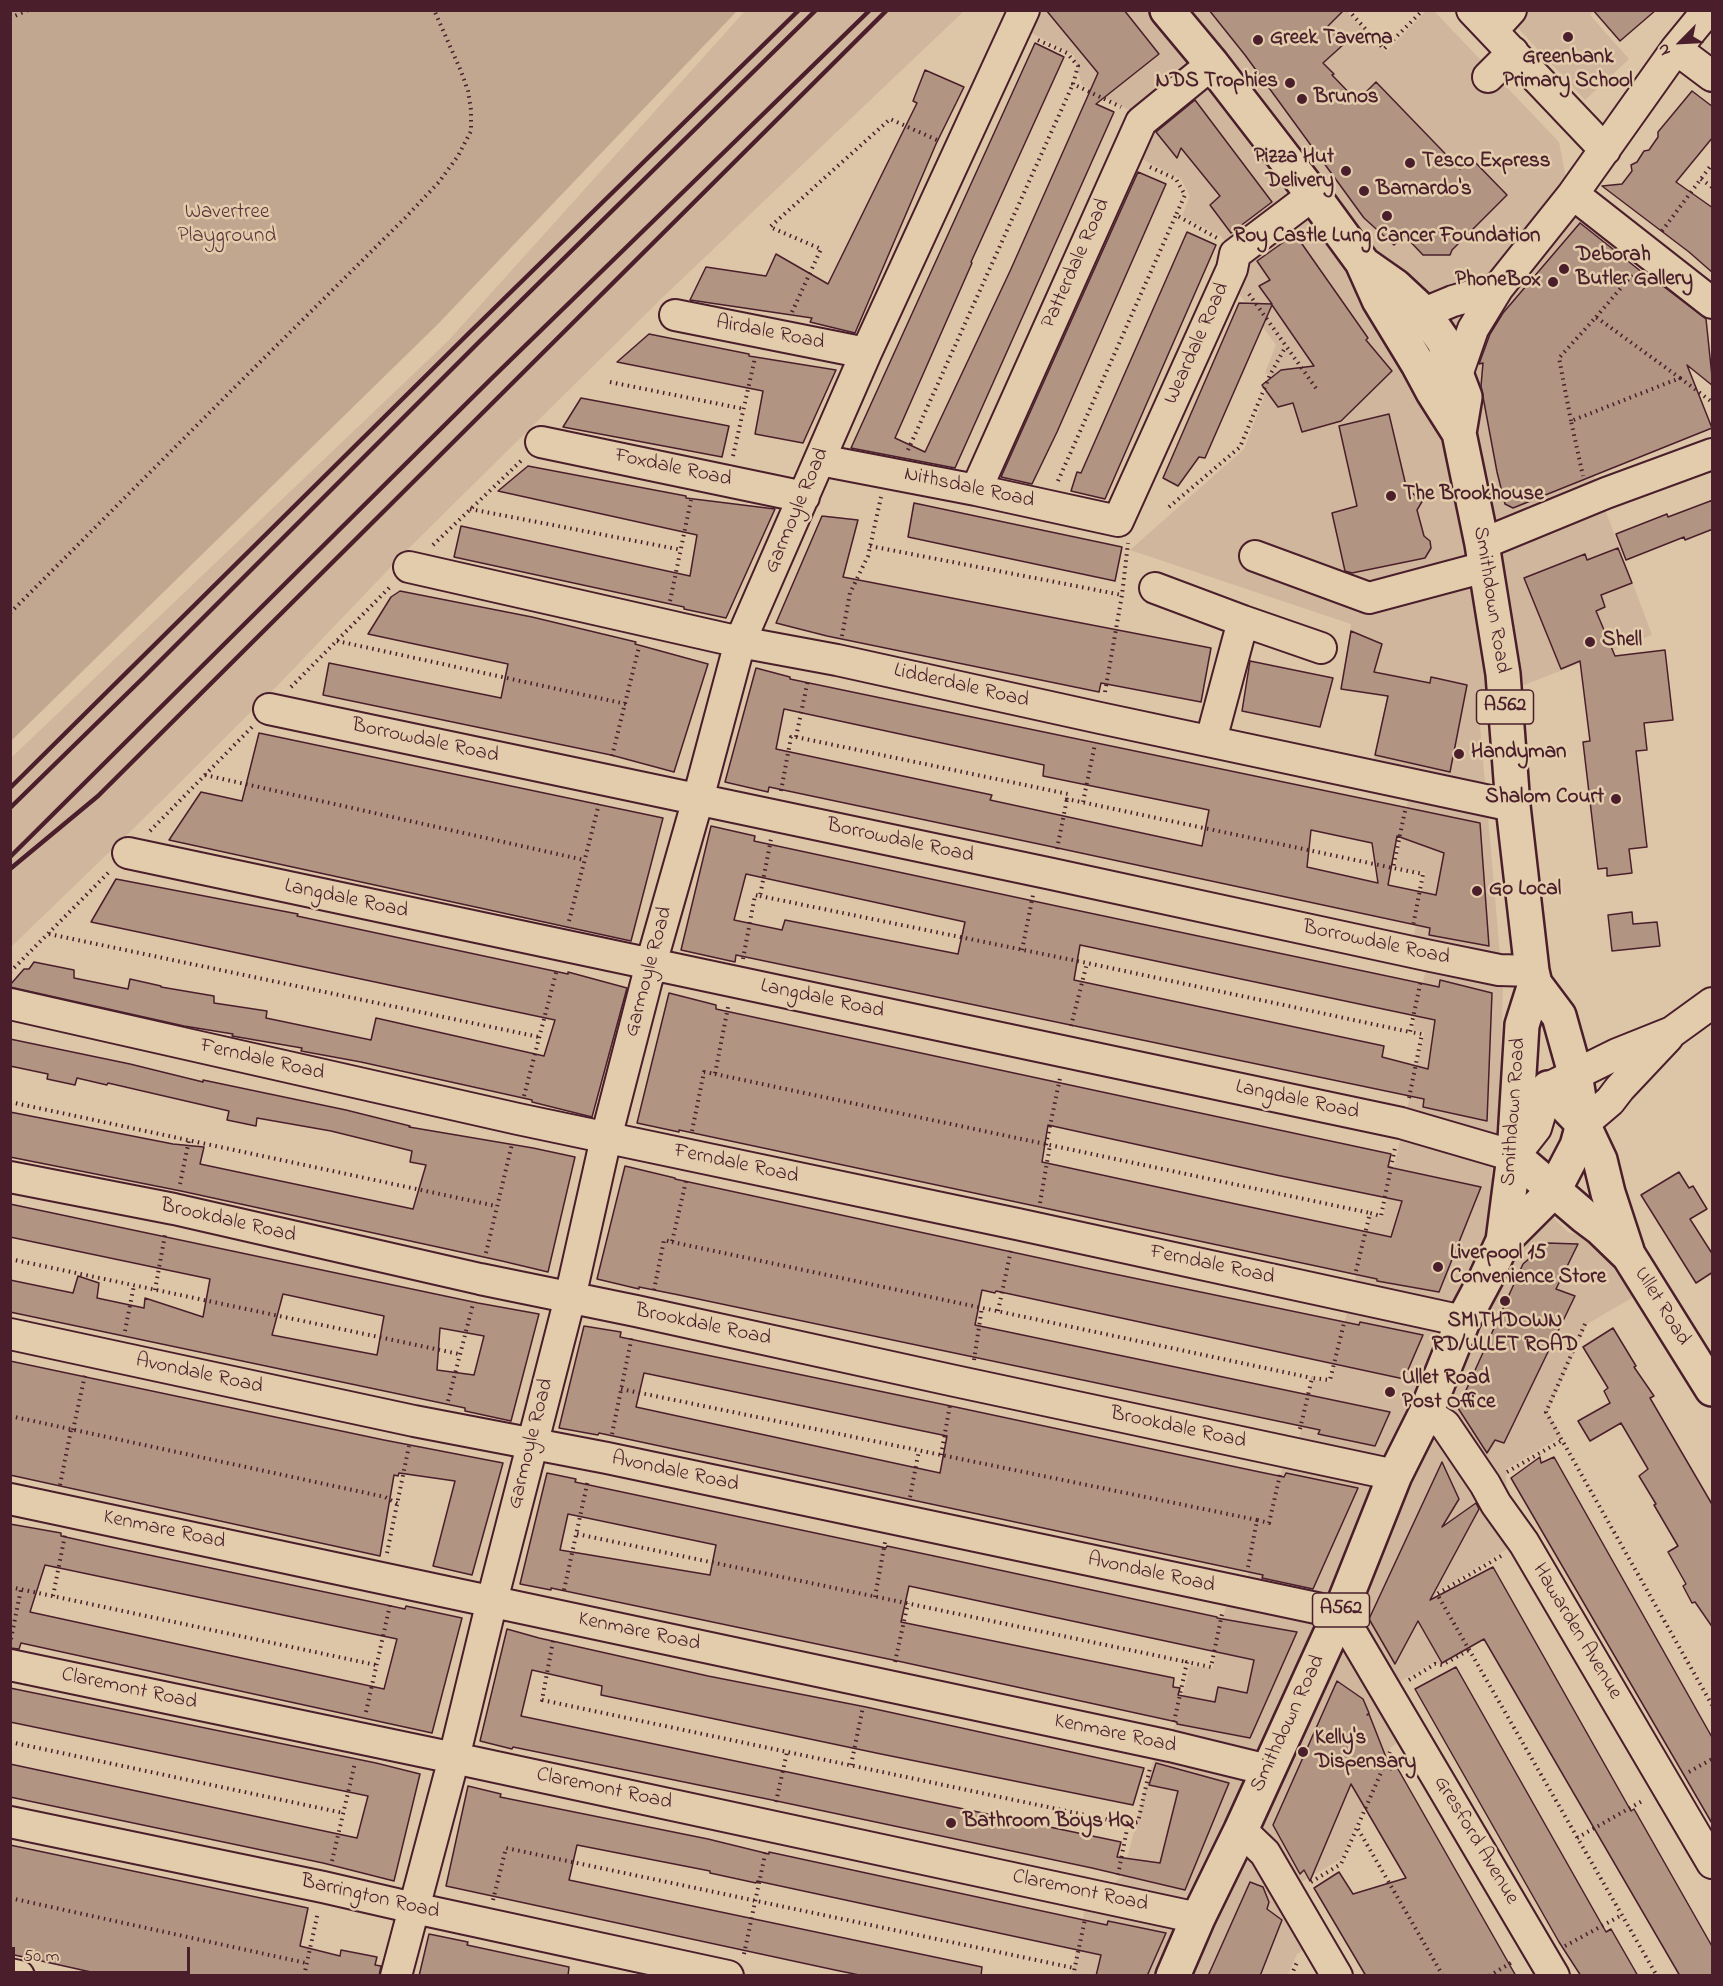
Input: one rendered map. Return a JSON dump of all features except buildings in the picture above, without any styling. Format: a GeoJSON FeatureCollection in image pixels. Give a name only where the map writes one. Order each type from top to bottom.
{"type":"FeatureCollection","features":[{"type":"Feature","properties":{"kind":"main road","name":"Smithdown Road"},"geometry":{"type":"LineString","coordinates":[[1167,10],[1212,64],[1362,262],[1378,300],[1444,342],[1465,398],[1459,433]]}},
{"type":"Feature","properties":{"kind":"main road","name":"Smithdown Road"},"geometry":{"type":"LineString","coordinates":[[1173,1976],[1340,1613],[1395,1475],[1426,1413],[1463,1321],[1503,1241],[1514,1156],[1522,1025],[1533,977],[1513,806],[1503,674],[1484,555],[1459,433],[1418,364],[1410,321]]}},
{"type":"Feature","properties":{"kind":"main road","name":"Smithdown Road"},"geometry":{"type":"LineString","coordinates":[[1503,1241],[1554,1190],[1577,1146],[1583,1124],[1562,1081],[1559,1016],[1533,977]]}},
{"type":"Feature","properties":{"kind":"main road","name":"Ullet Road"},"geometry":{"type":"LineString","coordinates":[[1583,1124],[1600,1160],[1608,1193],[1629,1256]]}},
{"type":"Feature","properties":{"kind":"main road","name":"Ullet Road"},"geometry":{"type":"LineString","coordinates":[[1514,1156],[1600,1228],[1629,1256],[1713,1389]]}},
{"type":"Feature","properties":{"kind":"street"},"geometry":{"type":"LineString","coordinates":[[1457,375],[1473,329],[1498,288],[1573,194],[1676,49],[1708,10]]}},
{"type":"Feature","properties":{"kind":"street"},"geometry":{"type":"LineString","coordinates":[[1492,17],[1513,52],[1605,150]]}},
{"type":"Feature","properties":{"kind":"street","name":"Garmoyle Road"},"geometry":{"type":"LineString","coordinates":[[396,1976],[454,1758],[570,1298],[606,1138],[651,964],[740,642],[866,353],[1019,20]]}},
{"type":"Feature","properties":{"kind":"street"},"geometry":{"type":"LineString","coordinates":[[1676,49],[1713,76]]}},
{"type":"Feature","properties":{"kind":"street"},"geometry":{"type":"LineString","coordinates":[[1488,77],[1513,52]]}},
{"type":"Feature","properties":{"kind":"street","name":"Patterdale Road"},"geometry":{"type":"LineString","coordinates":[[976,490],[1141,122],[1212,64]]}},
{"type":"Feature","properties":{"kind":"street"},"geometry":{"type":"LineString","coordinates":[[1573,194],[1713,303]]}},
{"type":"Feature","properties":{"kind":"street","name":"Weardale Road"},"geometry":{"type":"LineString","coordinates":[[1118,521],[1234,262],[1313,195]]}},
{"type":"Feature","properties":{"kind":"street"},"geometry":{"type":"LineString","coordinates":[[1410,321],[1453,301],[1498,288]]}},
{"type":"Feature","properties":{"kind":"street","name":"Airdale Road"},"geometry":{"type":"LineString","coordinates":[[675,315],[866,353]]}},
{"type":"Feature","properties":{"kind":"street","name":"Foxdale Road"},"geometry":{"type":"LineString","coordinates":[[541,442],[804,497]]}},
{"type":"Feature","properties":{"kind":"street"},"geometry":{"type":"LineString","coordinates":[[1255,555],[1369,598],[1484,555],[1606,493],[1713,453]]}},
{"type":"Feature","properties":{"kind":"street","name":"Nithsdale Road"},"geometry":{"type":"LineString","coordinates":[[820,460],[976,490],[1118,521]]}},
{"type":"Feature","properties":{"kind":"street","name":"Lidderdale Road"},"geometry":{"type":"LineString","coordinates":[[409,567],[740,642],[837,660],[1513,806]]}},
{"type":"Feature","properties":{"kind":"street"},"geometry":{"type":"LineString","coordinates":[[1155,588],[1321,648]]}},
{"type":"Feature","properties":{"kind":"street"},"geometry":{"type":"LineString","coordinates":[[1211,740],[1243,621]]}},
{"type":"Feature","properties":{"kind":"street","name":"Borrowdale Road"},"geometry":{"type":"LineString","coordinates":[[269,709],[1533,977]]}},
{"type":"Feature","properties":{"kind":"street","name":"Langdale Road"},"geometry":{"type":"LineString","coordinates":[[128,853],[1401,1123],[1514,1156]]}},
{"type":"Feature","properties":{"kind":"street","name":"Ferndale Road"},"geometry":{"type":"LineString","coordinates":[[10,1004],[518,1119],[1463,1321]]}},
{"type":"Feature","properties":{"kind":"street"},"geometry":{"type":"LineString","coordinates":[[1514,1156],[1536,1128],[1562,1081],[1617,1054],[1672,1032],[1713,1004]]}},
{"type":"Feature","properties":{"kind":"street"},"geometry":{"type":"LineString","coordinates":[[1583,1124],[1610,1101],[1672,1032]]}},
{"type":"Feature","properties":{"kind":"street","name":"Brookdale Road"},"geometry":{"type":"LineString","coordinates":[[10,1178],[172,1209],[480,1279],[643,1312],[962,1383],[1395,1475]]}},
{"type":"Feature","properties":{"kind":"street","name":"Avondale Road"},"geometry":{"type":"LineString","coordinates":[[10,1334],[1340,1613]]}},
{"type":"Feature","properties":{"kind":"street","name":"Hawarden Avenue"},"geometry":{"type":"LineString","coordinates":[[1426,1413],[1445,1425],[1524,1543],[1713,1863]]}},
{"type":"Feature","properties":{"kind":"street","name":"Kenmare Road"},"geometry":{"type":"LineString","coordinates":[[10,1499],[879,1684],[1268,1770]]}},
{"type":"Feature","properties":{"kind":"street","name":"Gresford Avenue"},"geometry":{"type":"LineString","coordinates":[[1340,1613],[1549,1966]]}},
{"type":"Feature","properties":{"kind":"street","name":"Claremont Road"},"geometry":{"type":"LineString","coordinates":[[10,1665],[1198,1918]]}},
{"type":"Feature","properties":{"kind":"street","name":"Barrington Road"},"geometry":{"type":"LineString","coordinates":[[10,1822],[414,1908],[735,1970]]}},
{"type":"Feature","properties":{"kind":"street"},"geometry":{"type":"LineString","coordinates":[[1241,1830],[1265,1853],[1337,1976]]}},
{"type":"Feature","properties":{"kind":"street"},"geometry":{"type":"LineString","coordinates":[[10,1974],[19,1976]]}},
{"type":"Feature","properties":{"kind":"path"},"geometry":{"type":"LineString","coordinates":[[10,18],[28,10]]}},
{"type":"Feature","properties":{"kind":"path"},"geometry":{"type":"LineString","coordinates":[[10,613],[405,218],[439,182],[458,156],[471,131],[471,110],[461,71],[434,10]]}},
{"type":"Feature","properties":{"kind":"path"},"geometry":{"type":"LineString","coordinates":[[1348,10],[1384,49],[1423,10]]}},
{"type":"Feature","properties":{"kind":"path"},"geometry":{"type":"LineString","coordinates":[[837,660],[850,593],[868,556],[891,473],[1073,84],[1078,66],[1067,53],[1019,20]]}},
{"type":"Feature","properties":{"kind":"path"},"geometry":{"type":"LineString","coordinates":[[1073,84],[1120,106],[1141,122]]}},
{"type":"Feature","properties":{"kind":"path"},"geometry":{"type":"LineString","coordinates":[[728,481],[744,409],[771,335],[820,249],[770,227],[890,119],[960,151]]}},
{"type":"Feature","properties":{"kind":"path"},"geometry":{"type":"LineString","coordinates":[[1047,506],[1185,195],[1176,179],[1126,157]]}},
{"type":"Feature","properties":{"kind":"path"},"geometry":{"type":"LineString","coordinates":[[1591,501],[1584,481],[1559,358],[1638,268],[1647,251],[1713,164]]}},
{"type":"Feature","properties":{"kind":"path"},"geometry":{"type":"LineString","coordinates":[[1701,179],[1713,187]]}},
{"type":"Feature","properties":{"kind":"path"},"geometry":{"type":"LineString","coordinates":[[1176,215],[1222,240],[1286,346],[1318,391]]}},
{"type":"Feature","properties":{"kind":"path"},"geometry":{"type":"LineString","coordinates":[[1596,317],[1713,402]]}},
{"type":"Feature","properties":{"kind":"path"},"geometry":{"type":"LineString","coordinates":[[1169,507],[1240,447],[1270,375],[1286,346]]}},
{"type":"Feature","properties":{"kind":"path"},"geometry":{"type":"LineString","coordinates":[[1571,421],[1680,378]]}},
{"type":"Feature","properties":{"kind":"path"},"geometry":{"type":"LineString","coordinates":[[610,382],[744,409]]}},
{"type":"Feature","properties":{"kind":"path"},"geometry":{"type":"LineString","coordinates":[[304,1976],[376,1665],[398,1504],[459,1354],[480,1279],[496,1206],[584,860],[626,704],[682,550],[696,474]]}},
{"type":"Feature","properties":{"kind":"path"},"geometry":{"type":"LineString","coordinates":[[470,509],[682,550]]}},
{"type":"Feature","properties":{"kind":"path"},"geometry":{"type":"LineString","coordinates":[[1083,802],[1100,718],[1129,545],[1118,521]]}},
{"type":"Feature","properties":{"kind":"path"},"geometry":{"type":"LineString","coordinates":[[870,546],[1122,595]]}},
{"type":"Feature","properties":{"kind":"path"},"geometry":{"type":"LineString","coordinates":[[337,641],[626,704]]}},
{"type":"Feature","properties":{"kind":"path"},"geometry":{"type":"LineString","coordinates":[[796,737],[1068,794],[1022,950]]}},
{"type":"Feature","properties":{"kind":"path"},"geometry":{"type":"LineString","coordinates":[[205,775],[584,860]]}},
{"type":"Feature","properties":{"kind":"path"},"geometry":{"type":"LineString","coordinates":[[1393,868],[1411,783]]}},
{"type":"Feature","properties":{"kind":"path"},"geometry":{"type":"LineString","coordinates":[[1067,799],[1423,874],[1410,1032]]}},
{"type":"Feature","properties":{"kind":"path"},"geometry":{"type":"LineString","coordinates":[[672,1242],[704,1072],[1381,1216],[1422,1034],[760,896]]}},
{"type":"Feature","properties":{"kind":"path"},"geometry":{"type":"LineString","coordinates":[[48,934],[539,1037]]}},
{"type":"Feature","properties":{"kind":"path"},"geometry":{"type":"LineString","coordinates":[[715,1074],[733,982]]}},
{"type":"Feature","properties":{"kind":"path"},"geometry":{"type":"LineString","coordinates":[[10,1102],[496,1206]]}},
{"type":"Feature","properties":{"kind":"path"},"geometry":{"type":"LineString","coordinates":[[155,1290],[189,1140]]}},
{"type":"Feature","properties":{"kind":"path"},"geometry":{"type":"LineString","coordinates":[[998,1311],[1050,1145]]}},
{"type":"Feature","properties":{"kind":"path"},"geometry":{"type":"LineString","coordinates":[[1187,1662],[1138,1822],[1128,1824],[542,1700],[577,1534],[664,1240],[1330,1380],[1370,1214]]}},
{"type":"Feature","properties":{"kind":"path"},"geometry":{"type":"LineString","coordinates":[[10,1259],[459,1354]]}},
{"type":"Feature","properties":{"kind":"path"},"geometry":{"type":"LineString","coordinates":[[119,1357],[134,1285]]}},
{"type":"Feature","properties":{"kind":"path"},"geometry":{"type":"LineString","coordinates":[[941,1455],[982,1307]]}},
{"type":"Feature","properties":{"kind":"path"},"geometry":{"type":"LineString","coordinates":[[1584,1324],[1546,1412],[1713,1705]]}},
{"type":"Feature","properties":{"kind":"path"},"geometry":{"type":"LineString","coordinates":[[53,1596],[72,1430],[90,1351]]}},
{"type":"Feature","properties":{"kind":"path"},"geometry":{"type":"LineString","coordinates":[[621,1389],[1269,1523],[1312,1378]]}},
{"type":"Feature","properties":{"kind":"path"},"geometry":{"type":"LineString","coordinates":[[10,1416],[385,1497],[398,1504]]}},
{"type":"Feature","properties":{"kind":"path"},"geometry":{"type":"LineString","coordinates":[[1485,1484],[1561,1441]]}},
{"type":"Feature","properties":{"kind":"path"},"geometry":{"type":"LineString","coordinates":[[875,1597],[919,1450]]}},
{"type":"Feature","properties":{"kind":"path"},"geometry":{"type":"LineString","coordinates":[[577,1534],[1211,1667],[1257,1520]]}},
{"type":"Feature","properties":{"kind":"path"},"geometry":{"type":"LineString","coordinates":[[1524,1543],[1437,1594],[1657,1976]]}},
{"type":"Feature","properties":{"kind":"path"},"geometry":{"type":"LineString","coordinates":[[10,1587],[376,1665]]}},
{"type":"Feature","properties":{"kind":"path"},"geometry":{"type":"LineString","coordinates":[[10,1640],[21,1589]]}},
{"type":"Feature","properties":{"kind":"path"},"geometry":{"type":"LineString","coordinates":[[851,1765],[908,1603]]}},
{"type":"Feature","properties":{"kind":"path"},"geometry":{"type":"LineString","coordinates":[[1387,1692],[1435,1664],[1442,1665],[1469,1650]]}},
{"type":"Feature","properties":{"kind":"path"},"geometry":{"type":"LineString","coordinates":[[1289,1894],[1341,1864],[1392,1749],[1413,1737]]}},
{"type":"Feature","properties":{"kind":"path"},"geometry":{"type":"LineString","coordinates":[[10,1742],[343,1813]]}},
{"type":"Feature","properties":{"kind":"path"},"geometry":{"type":"LineString","coordinates":[[735,1970],[756,1900],[787,1752]]}},
{"type":"Feature","properties":{"kind":"path"},"geometry":{"type":"LineString","coordinates":[[1577,1838],[1668,1787]]}},
{"type":"Feature","properties":{"kind":"path"},"geometry":{"type":"LineString","coordinates":[[1073,1976],[1128,1824]]}},
{"type":"Feature","properties":{"kind":"path"},"geometry":{"type":"LineString","coordinates":[[1358,1829],[1443,1976]]}},
{"type":"Feature","properties":{"kind":"path"},"geometry":{"type":"LineString","coordinates":[[488,1923],[506,1848],[1074,1968]]}},
{"type":"Feature","properties":{"kind":"path"},"geometry":{"type":"LineString","coordinates":[[10,1898],[306,1963]]}},
{"type":"Feature","properties":{"kind":"path"},"geometry":{"type":"LineString","coordinates":[[1549,1966],[1622,1915]]}},
{"type":"Feature","properties":{"kind":"shaded area"},"geometry":{"type":"Polygon","coordinates":[[[745,11],[964,11],[663,297],[407,550],[279,684],[11,947],[11,758],[448,341],[745,11]]]}},
{"type":"Feature","properties":{"kind":"shaded area"},"geometry":{"type":"Polygon","coordinates":[[[1034,11],[1346,11],[1386,52],[1426,11],[1434,11],[1559,142],[1573,215],[1635,263],[1555,358],[1606,512],[1652,635],[1478,703],[1503,989],[1498,1117],[1491,1177],[1527,1193],[1568,1232],[1582,1236],[1596,1244],[1635,1296],[1587,1324],[1548,1412],[1562,1436],[1506,1469],[1507,1549],[1437,1592],[1435,1596],[1467,1650],[1442,1664],[1432,1663],[1394,1685],[1401,1740],[1391,1747],[1341,1859],[1298,1884],[1307,1948],[1297,1954],[1288,1975],[1071,1975],[1086,1904],[1122,1877],[1153,1761],[1175,1725],[1190,1666],[1213,1668],[1226,1605],[1246,1586],[1258,1524],[1270,1526],[1284,1460],[1298,1444],[1312,1379],[1330,1382],[1371,1215],[1383,1217],[1424,1032],[1413,1030],[1426,968],[1413,941],[1425,873],[1395,867],[1409,795],[1373,763],[1387,697],[1341,689],[1351,624],[1130,550],[1244,449],[1272,376],[1265,373],[1276,345],[1239,294],[1233,290],[1228,245],[1221,236],[1182,216],[1190,196],[1181,179],[1132,154],[1129,110],[1082,85],[1074,55],[1024,29],[1034,11]]]}},
{"type":"Feature","properties":{"kind":"shaded area","name":"Greenbank Primary School"},"geometry":{"type":"Polygon","coordinates":[[[1502,11],[1594,11],[1590,15],[1629,59],[1585,100],[1502,11]]]}},
{"type":"Feature","properties":{"kind":"green space","name":"Wavertree Playground"},"geometry":{"type":"Polygon","coordinates":[[[11,10],[737,11],[437,325],[11,741],[11,10]]]}},
{"type":"Feature","properties":{"kind":"railway"},"geometry":{"type":"LineString","coordinates":[[10,788],[799,10]]}},
{"type":"Feature","properties":{"kind":"railway"},"geometry":{"type":"LineString","coordinates":[[10,808],[816,10]]}},
{"type":"Feature","properties":{"kind":"railway"},"geometry":{"type":"LineString","coordinates":[[10,857],[491,379],[870,10]]}},
{"type":"Feature","properties":{"kind":"railway"},"geometry":{"type":"LineString","coordinates":[[10,869],[98,796],[887,10]]}},
{"type":"Feature","properties":{"kind":"place","name":"Greenbank Primary School"},"geometry":{"type":"Point","coordinates":[1568,37]}},
{"type":"Feature","properties":{"kind":"place","name":"Greek Taverna"},"geometry":{"type":"Point","coordinates":[1258,40]}},
{"type":"Feature","properties":{"kind":"place","name":"NDS Trophies"},"geometry":{"type":"Point","coordinates":[1290,83]}},
{"type":"Feature","properties":{"kind":"place","name":"Brunos"},"geometry":{"type":"Point","coordinates":[1302,99]}},
{"type":"Feature","properties":{"kind":"place","name":"Tesco Express"},"geometry":{"type":"Point","coordinates":[1410,163]}},
{"type":"Feature","properties":{"kind":"place","name":"Pizza Hut Delivery"},"geometry":{"type":"Point","coordinates":[1346,171]}},
{"type":"Feature","properties":{"kind":"place","name":"Barnardo's"},"geometry":{"type":"Point","coordinates":[1364,191]}},
{"type":"Feature","properties":{"kind":"place","name":"Roy Castle Lung Cancer Foundation"},"geometry":{"type":"Point","coordinates":[1387,216]}},
{"type":"Feature","properties":{"kind":"place","name":"Deborah Butler Gallery"},"geometry":{"type":"Point","coordinates":[1564,269]}},
{"type":"Feature","properties":{"kind":"place","name":"PhoneBox"},"geometry":{"type":"Point","coordinates":[1553,282]}},
{"type":"Feature","properties":{"kind":"place","name":"The Brookhouse"},"geometry":{"type":"Point","coordinates":[1391,496]}},
{"type":"Feature","properties":{"kind":"place","name":"Shell"},"geometry":{"type":"Point","coordinates":[1590,642]}},
{"type":"Feature","properties":{"kind":"place","name":"Handyman"},"geometry":{"type":"Point","coordinates":[1459,754]}},
{"type":"Feature","properties":{"kind":"place","name":"Shalom Court"},"geometry":{"type":"Point","coordinates":[1616,799]}},
{"type":"Feature","properties":{"kind":"place","name":"Go Local"},"geometry":{"type":"Point","coordinates":[1477,891]}},
{"type":"Feature","properties":{"kind":"place","name":"Liverpool 15 Convenience Store"},"geometry":{"type":"Point","coordinates":[1438,1267]}},
{"type":"Feature","properties":{"kind":"place","name":"SMITHDOWN RD/ULLET ROAD"},"geometry":{"type":"Point","coordinates":[1505,1301]}},
{"type":"Feature","properties":{"kind":"place","name":"Ullet Road Post Office"},"geometry":{"type":"Point","coordinates":[1390,1392]}},
{"type":"Feature","properties":{"kind":"place","name":"Kelly's Dispensary"},"geometry":{"type":"Point","coordinates":[1303,1752]}},
{"type":"Feature","properties":{"kind":"place","name":"Bathroom Boys HQ"},"geometry":{"type":"Point","coordinates":[951,1823]}}]}
